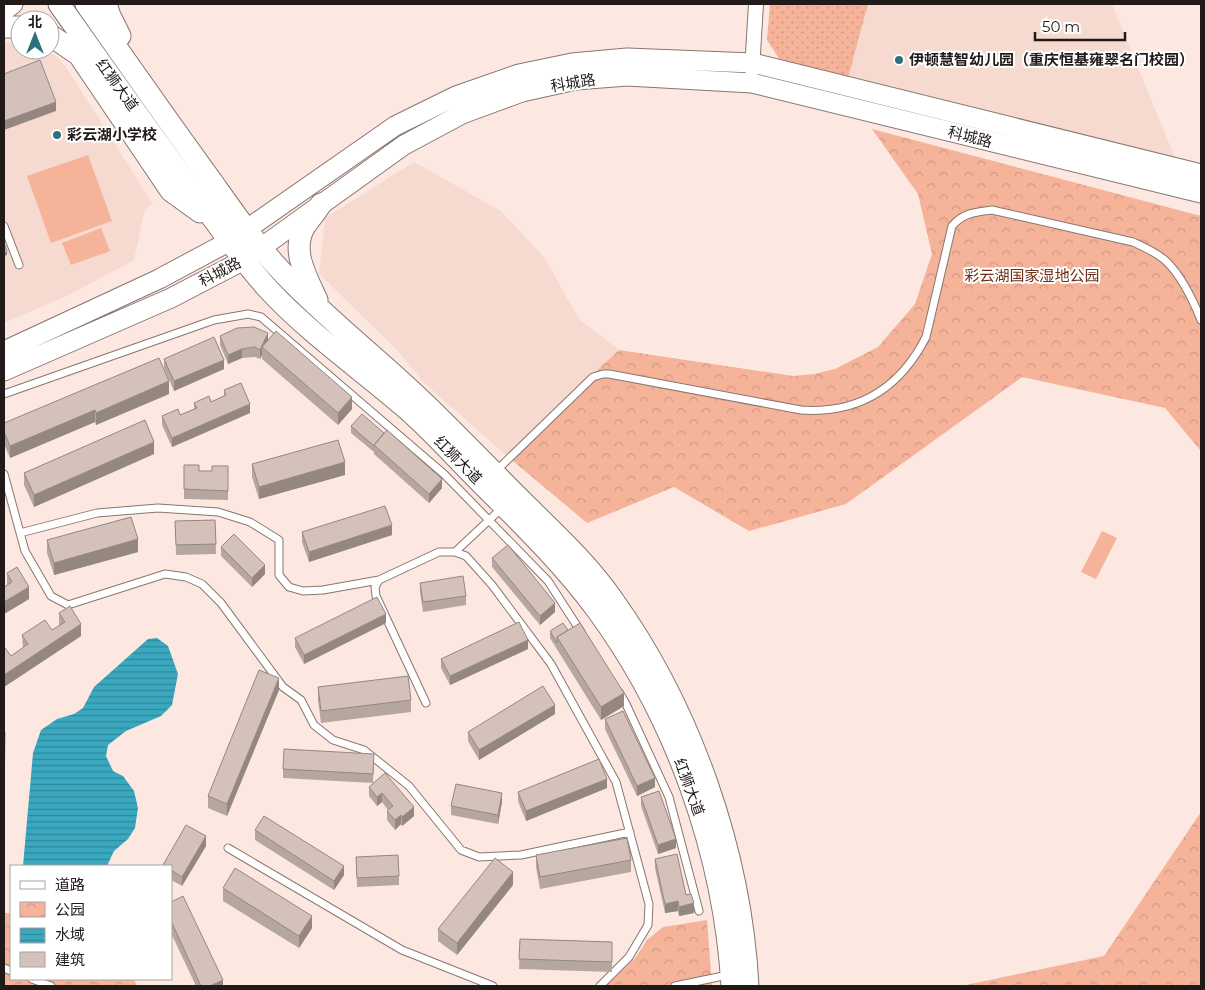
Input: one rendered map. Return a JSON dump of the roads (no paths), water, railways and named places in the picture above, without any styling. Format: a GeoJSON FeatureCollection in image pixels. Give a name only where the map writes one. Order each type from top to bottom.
{"type":"FeatureCollection","features":[{"type":"Feature","properties":{"kind":"main road"},"geometry":{"type":"LineString","coordinates":[[4,11],[13,4]]}},
{"type":"Feature","properties":{"kind":"main road","name":"红狮大道"},"geometry":{"type":"LineString","coordinates":[[59,4],[252,254],[269,290],[303,323],[410,412],[497,513],[561,566],[597,610],[634,666],[664,725],[687,779],[706,837],[720,895],[737,982]]}},
{"type":"Feature","properties":{"kind":"main road","name":"红狮大道"},"geometry":{"type":"LineString","coordinates":[[86,4],[232,227]]}},
{"type":"Feature","properties":{"kind":"main road"},"geometry":{"type":"LineString","coordinates":[[106,4],[121,38],[212,162],[232,227]]}},
{"type":"Feature","properties":{"kind":"main road"},"geometry":{"type":"LineString","coordinates":[[60,42],[79,55],[171,191],[232,227]]}},
{"type":"Feature","properties":{"kind":"main road","name":"科城路"},"geometry":{"type":"LineString","coordinates":[[4,351],[159,279],[232,227],[395,126],[456,96],[518,74],[572,62],[627,58],[753,63],[1201,174]]}},
{"type":"Feature","properties":{"kind":"main road","name":"科城路"},"geometry":{"type":"LineString","coordinates":[[4,370],[171,298],[252,254],[404,145],[462,114],[522,92],[576,80],[627,76],[752,83],[1201,194]]}},
{"type":"Feature","properties":{"kind":"main road"},"geometry":{"type":"LineString","coordinates":[[321,310],[302,267],[299,241],[304,228],[322,204]]}},
{"type":"Feature","properties":{"kind":"main road","name":"红狮大道"},"geometry":{"type":"LineString","coordinates":[[252,254],[284,274],[419,398],[575,554],[614,600],[640,641],[681,715],[702,771],[730,863],[742,920],[737,982]]}},
{"type":"Feature","properties":{"kind":"street"},"geometry":{"type":"LineString","coordinates":[[752,83],[756,4]]}},
{"type":"Feature","properties":{"kind":"lane"},"geometry":{"type":"LineString","coordinates":[[494,473],[593,377],[598,375],[609,374],[801,410],[839,409],[875,395],[892,383],[918,353],[926,337],[952,226],[960,218],[973,212],[992,210],[1133,242],[1152,251],[1166,261],[1187,289],[1201,320]]}},
{"type":"Feature","properties":{"kind":"lane"},"geometry":{"type":"LineString","coordinates":[[4,226],[19,265]]}},
{"type":"Feature","properties":{"kind":"lane"},"geometry":{"type":"LineString","coordinates":[[4,394],[214,320],[248,314],[261,317],[444,474],[497,513],[548,581],[585,639]]}},
{"type":"Feature","properties":{"kind":"lane"},"geometry":{"type":"LineString","coordinates":[[4,474],[25,551],[51,596],[68,605],[165,574],[186,577],[202,584],[221,603],[283,687],[301,700],[314,725],[333,740],[364,750],[409,786],[460,850],[480,857],[521,856],[630,832]]}},
{"type":"Feature","properties":{"kind":"lane"},"geometry":{"type":"LineString","coordinates":[[20,533],[97,513],[158,508],[218,512],[250,522],[279,540],[279,575],[289,587],[303,591],[323,590],[379,580],[439,552],[455,552],[466,556],[492,585],[551,664],[616,782],[649,904],[648,925],[628,957],[600,986]]}},
{"type":"Feature","properties":{"kind":"lane"},"geometry":{"type":"LineString","coordinates":[[455,552],[497,513]]}},
{"type":"Feature","properties":{"kind":"lane"},"geometry":{"type":"LineString","coordinates":[[379,580],[375,587],[376,596],[426,703]]}},
{"type":"Feature","properties":{"kind":"lane"},"geometry":{"type":"LineString","coordinates":[[616,688],[626,704],[669,797],[699,911]]}},
{"type":"Feature","properties":{"kind":"lane"},"geometry":{"type":"LineString","coordinates":[[228,848],[402,950],[492,986]]}},
{"type":"Feature","properties":{"kind":"lane"},"geometry":{"type":"LineString","coordinates":[[35,980],[51,986]]}},
{"type":"Feature","properties":{"kind":"lane"},"geometry":{"type":"LineString","coordinates":[[674,986],[737,982]]}},
{"type":"Feature","properties":{"kind":"water"},"geometry":{"type":"Polygon","coordinates":[[[157,638],[168,646],[178,674],[172,705],[161,716],[126,731],[108,745],[106,756],[113,771],[123,776],[134,791],[138,808],[135,828],[128,839],[114,851],[107,865],[23,865],[33,753],[41,730],[57,719],[74,714],[83,708],[94,687],[148,639],[157,638]]]}},
{"type":"Feature","properties":{"kind":"place","name":"伊顿慧智幼儿园（重庆恒基雍翠名门校园）"},"geometry":{"type":"Point","coordinates":[899,60]}},
{"type":"Feature","properties":{"kind":"place","name":"彩云湖小学校"},"geometry":{"type":"Point","coordinates":[57,135]}},
{"type":"Feature","properties":{"kind":"park label","name":"彩云湖国家湿地公园"},"geometry":{"type":"Point","coordinates":[1032,276]}}]}
